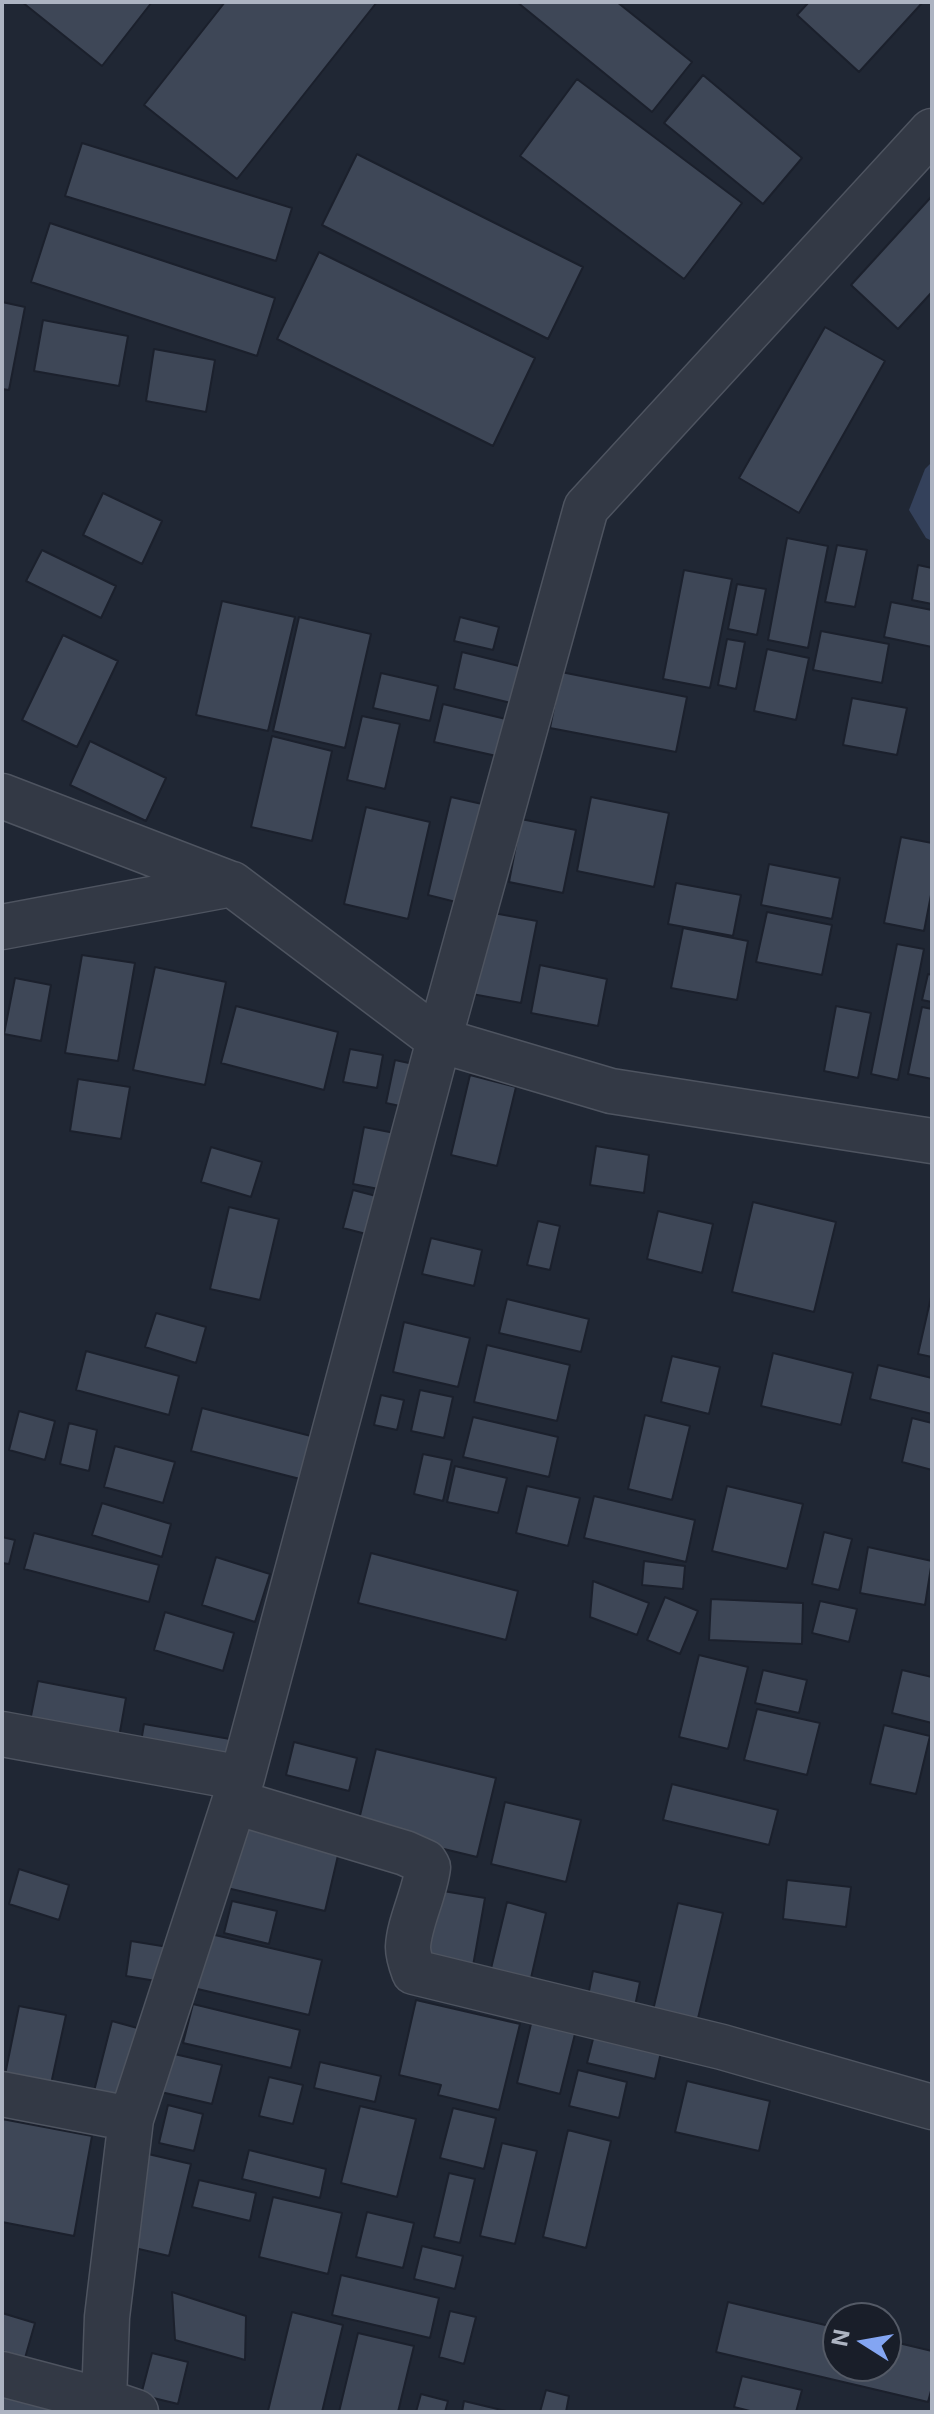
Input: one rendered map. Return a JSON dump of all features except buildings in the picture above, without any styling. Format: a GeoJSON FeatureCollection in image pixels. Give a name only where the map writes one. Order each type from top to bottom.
{"type":"FeatureCollection","features":[{"type":"Feature","properties":{"kind":"street"},"geometry":{"type":"LineString","coordinates":[[2,2374],[114,2408],[107,2317],[131,2119],[238,1790],[439,1040],[586,508],[932,131]]}},
{"type":"Feature","properties":{"kind":"street"},"geometry":{"type":"LineString","coordinates":[[2,796],[232,884],[439,1040],[611,1091],[932,1141]]}},
{"type":"Feature","properties":{"kind":"street"},"geometry":{"type":"LineString","coordinates":[[2,927],[232,884]]}},
{"type":"Feature","properties":{"kind":"street"},"geometry":{"type":"LineString","coordinates":[[2,1734],[238,1790],[425,1862],[427,1879],[408,1945],[414,1972],[722,2047],[932,2107]]}},
{"type":"Feature","properties":{"kind":"street"},"geometry":{"type":"LineString","coordinates":[[2,2094],[131,2119]]}},
{"type":"Feature","properties":{"kind":"water"},"geometry":{"type":"Polygon","coordinates":[[[932,462],[932,541],[926,538],[909,510],[925,469],[932,462]]]}}]}
